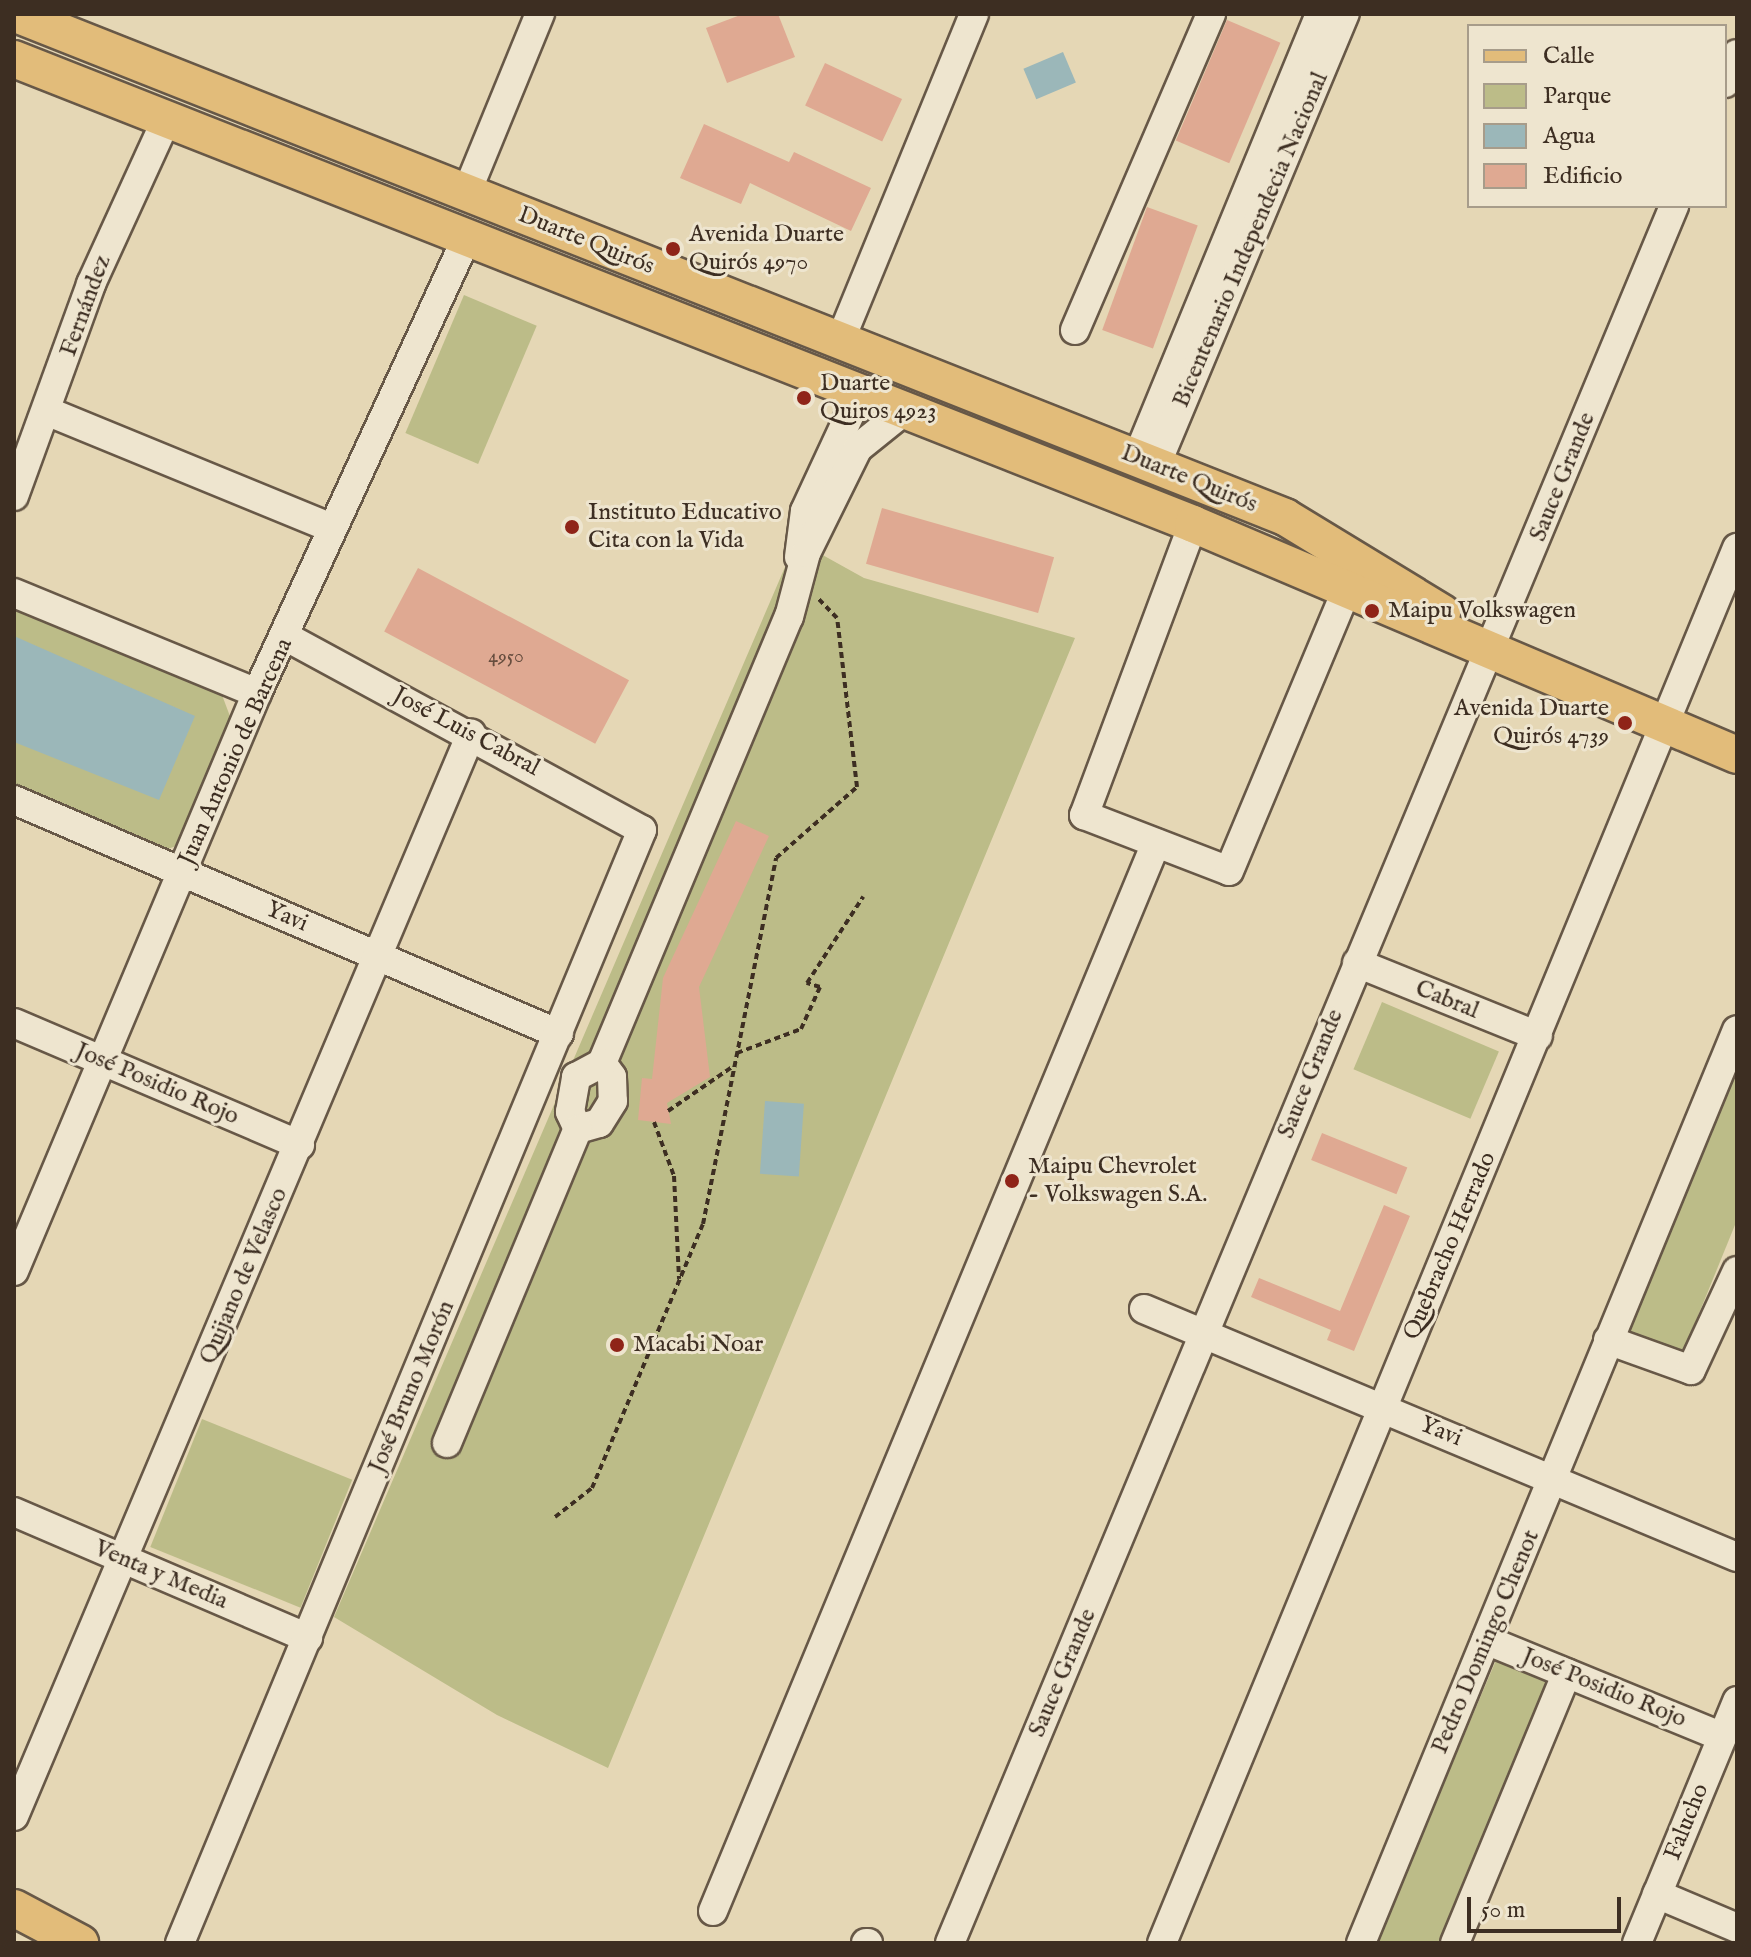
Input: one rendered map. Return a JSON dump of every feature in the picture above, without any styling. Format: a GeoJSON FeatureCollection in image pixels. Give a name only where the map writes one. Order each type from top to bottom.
{"type":"FeatureCollection","features":[{"type":"Feature","properties":{"kind":"main road","name":"Duarte Quirós"},"geometry":{"type":"LineString","coordinates":[[16,14],[1147,462],[1333,541],[1492,648],[1737,755]]}},
{"type":"Feature","properties":{"kind":"main road","name":"Duarte Quirós"},"geometry":{"type":"LineString","coordinates":[[14,59],[1193,524],[1467,645],[1492,648]]}},
{"type":"Feature","properties":{"kind":"main road"},"geometry":{"type":"LineString","coordinates":[[14,1908],[80,1943]]}},
{"type":"Feature","properties":{"kind":"street"},"geometry":{"type":"LineString","coordinates":[[466,194],[540,14]]}},
{"type":"Feature","properties":{"kind":"street"},"geometry":{"type":"LineString","coordinates":[[840,341],[974,14]]}},
{"type":"Feature","properties":{"kind":"street"},"geometry":{"type":"LineString","coordinates":[[1075,330],[1211,14]]}},
{"type":"Feature","properties":{"kind":"street","name":"Bicentenario Independecia Nacional"},"geometry":{"type":"LineString","coordinates":[[1147,462],[1320,14]]}},
{"type":"Feature","properties":{"kind":"street","name":"Bicentenario Independecia Nacional"},"geometry":{"type":"LineString","coordinates":[[1147,462],[1345,14]]}},
{"type":"Feature","properties":{"kind":"street"},"geometry":{"type":"LineString","coordinates":[[1727,78],[1737,54]]}},
{"type":"Feature","properties":{"kind":"street","name":"Fernández"},"geometry":{"type":"LineString","coordinates":[[14,496],[49,412],[91,284],[167,118]]}},
{"type":"Feature","properties":{"kind":"street","name":"Sauce Grande"},"geometry":{"type":"LineString","coordinates":[[950,1943],[1673,208]]}},
{"type":"Feature","properties":{"kind":"street","name":"Juan Antonio de Barcena"},"geometry":{"type":"LineString","coordinates":[[14,1269],[105,1061],[257,693],[287,637],[332,528],[467,237]]}},
{"type":"Feature","properties":{"kind":"street"},"geometry":{"type":"LineString","coordinates":[[799,576],[805,511],[851,412],[849,389]]}},
{"type":"Feature","properties":{"kind":"street"},"geometry":{"type":"LineString","coordinates":[[447,1443],[578,1129],[570,1112],[576,1077],[602,1063],[799,576],[858,448],[904,411]]}},
{"type":"Feature","properties":{"kind":"street"},"geometry":{"type":"LineString","coordinates":[[49,412],[332,528]]}},
{"type":"Feature","properties":{"kind":"street"},"geometry":{"type":"LineString","coordinates":[[1193,524],[1084,815],[1229,871],[1346,591]]}},
{"type":"Feature","properties":{"kind":"street","name":"Quebracho Herrado"},"geometry":{"type":"LineString","coordinates":[[1162,1943],[1737,548]]}},
{"type":"Feature","properties":{"kind":"street"},"geometry":{"type":"LineString","coordinates":[[14,593],[257,693]]}},
{"type":"Feature","properties":{"kind":"street","name":"José Luis Cabral"},"geometry":{"type":"LineString","coordinates":[[287,637],[471,734],[642,830]]}},
{"type":"Feature","properties":{"kind":"street","name":"Quijano de Velasco"},"geometry":{"type":"LineString","coordinates":[[14,1816],[471,734]]}},
{"type":"Feature","properties":{"kind":"street","name":"Yavi"},"geometry":{"type":"LineString","coordinates":[[14,800],[559,1034]]}},
{"type":"Feature","properties":{"kind":"street","name":"José Bruno Morón"},"geometry":{"type":"LineString","coordinates":[[180,1943],[642,830]]}},
{"type":"Feature","properties":{"kind":"street"},"geometry":{"type":"LineString","coordinates":[[713,1911],[1156,843]]}},
{"type":"Feature","properties":{"kind":"street","name":"Cabral"},"geometry":{"type":"LineString","coordinates":[[1357,963],[1538,1036]]}},
{"type":"Feature","properties":{"kind":"street","name":"José Posidio Rojo"},"geometry":{"type":"LineString","coordinates":[[14,1023],[300,1145]]}},
{"type":"Feature","properties":{"kind":"street","name":"Pedro Domingo Chenot"},"geometry":{"type":"LineString","coordinates":[[1361,1943],[1737,1030]]}},
{"type":"Feature","properties":{"kind":"street"},"geometry":{"type":"LineString","coordinates":[[578,1129],[599,1123],[613,1101],[612,1077],[602,1063]]}},
{"type":"Feature","properties":{"kind":"street"},"geometry":{"type":"LineString","coordinates":[[1608,1340],[1691,1370],[1737,1271]]}},
{"type":"Feature","properties":{"kind":"street","name":"Yavi"},"geometry":{"type":"LineString","coordinates":[[1144,1309],[1737,1557]]}},
{"type":"Feature","properties":{"kind":"street","name":"Venta y Media"},"geometry":{"type":"LineString","coordinates":[[14,1512],[308,1638]]}},
{"type":"Feature","properties":{"kind":"street","name":"José Posidio Rojo"},"geometry":{"type":"LineString","coordinates":[[1486,1640],[1722,1737]]}},
{"type":"Feature","properties":{"kind":"street"},"geometry":{"type":"LineString","coordinates":[[1455,1943],[1567,1673]]}},
{"type":"Feature","properties":{"kind":"street","name":"Falucho"},"geometry":{"type":"LineString","coordinates":[[1637,1943],[1737,1701]]}},
{"type":"Feature","properties":{"kind":"street"},"geometry":{"type":"LineString","coordinates":[[1657,1894],[1737,1928]]}},
{"type":"Feature","properties":{"kind":"path"},"geometry":{"type":"LineString","coordinates":[[555,1517],[592,1488],[703,1224],[776,858],[857,787],[837,618],[799,576]]}},
{"type":"Feature","properties":{"kind":"path"},"geometry":{"type":"LineString","coordinates":[[737,1053],[801,1029],[820,987],[807,983],[863,897]]}},
{"type":"Feature","properties":{"kind":"path"},"geometry":{"type":"LineString","coordinates":[[668,1111],[735,1065]]}},
{"type":"Feature","properties":{"kind":"path"},"geometry":{"type":"LineString","coordinates":[[654,1122],[674,1176],[679,1283]]}},
{"type":"Feature","properties":{"kind":"green space"},"geometry":{"type":"Polygon","coordinates":[[[464,295],[537,326],[478,464],[405,433],[464,295]]]}},
{"type":"Feature","properties":{"kind":"green space","name":"Macabi Noar"},"geometry":{"type":"Polygon","coordinates":[[[819,553],[864,578],[1075,638],[608,1768],[497,1715],[334,1617],[785,567],[819,553]]]}},
{"type":"Feature","properties":{"kind":"green space"},"geometry":{"type":"Polygon","coordinates":[[[14,604],[222,695],[231,719],[179,845],[162,851],[14,788],[14,604]]]}},
{"type":"Feature","properties":{"kind":"green space"},"geometry":{"type":"Polygon","coordinates":[[[1382,1002],[1499,1052],[1470,1119],[1353,1069],[1382,1002]]]}},
{"type":"Feature","properties":{"kind":"green space"},"geometry":{"type":"Polygon","coordinates":[[[1737,1051],[1737,1220],[1682,1355],[1624,1331],[1737,1051]]]}},
{"type":"Feature","properties":{"kind":"green space"},"geometry":{"type":"Polygon","coordinates":[[[202,1419],[352,1480],[301,1608],[150,1547],[202,1419]]]}},
{"type":"Feature","properties":{"kind":"green space"},"geometry":{"type":"Polygon","coordinates":[[[1497,1658],[1549,1680],[1438,1943],[1377,1942],[1497,1658]]]}},
{"type":"Feature","properties":{"kind":"water"},"geometry":{"type":"Polygon","coordinates":[[[1063,52],[1076,82],[1036,99],[1023,69],[1063,52]]]}},
{"type":"Feature","properties":{"kind":"water"},"geometry":{"type":"Polygon","coordinates":[[[14,636],[195,716],[159,800],[14,742],[14,636]]]}},
{"type":"Feature","properties":{"kind":"water"},"geometry":{"type":"Polygon","coordinates":[[[765,1101],[804,1104],[799,1177],[760,1174],[765,1101]]]}},
{"type":"Feature","properties":{"kind":"building"},"geometry":{"type":"Polygon","coordinates":[[[743,14],[778,14],[795,57],[727,83],[706,28],[743,14]]]}},
{"type":"Feature","properties":{"kind":"building"},"geometry":{"type":"Polygon","coordinates":[[[1227,20],[1280,43],[1229,163],[1176,141],[1227,20]]]}},
{"type":"Feature","properties":{"kind":"building"},"geometry":{"type":"Polygon","coordinates":[[[825,63],[902,99],[882,142],[805,106],[825,63]]]}},
{"type":"Feature","properties":{"kind":"building"},"geometry":{"type":"Polygon","coordinates":[[[704,124],[789,162],[794,152],[871,188],[851,231],[750,183],[741,204],[680,178],[704,124]]]}},
{"type":"Feature","properties":{"kind":"building"},"geometry":{"type":"Polygon","coordinates":[[[1147,207],[1198,225],[1153,349],[1102,330],[1147,207]]]}},
{"type":"Feature","properties":{"kind":"building"},"geometry":{"type":"Polygon","coordinates":[[[882,508],[1054,557],[1038,613],[866,564],[882,508]]]}},
{"type":"Feature","properties":{"kind":"building"},"geometry":{"type":"Polygon","coordinates":[[[418,568],[629,680],[595,744],[384,632],[418,568]]]}},
{"type":"Feature","properties":{"kind":"building"},"geometry":{"type":"Polygon","coordinates":[[[736,821],[769,836],[699,987],[710,1077],[667,1103],[671,1124],[638,1120],[642,1078],[652,1079],[663,978],[736,821]]]}},
{"type":"Feature","properties":{"kind":"building"},"geometry":{"type":"Polygon","coordinates":[[[1322,1133],[1407,1167],[1396,1194],[1311,1160],[1322,1133]]]}},
{"type":"Feature","properties":{"kind":"building"},"geometry":{"type":"Polygon","coordinates":[[[1384,1205],[1410,1216],[1354,1351],[1327,1340],[1331,1330],[1251,1297],[1259,1278],[1340,1311],[1384,1205]]]}},
{"type":"Feature","properties":{"kind":"place","name":"Avenida Duarte Quirós 4970"},"geometry":{"type":"Point","coordinates":[673,249]}},
{"type":"Feature","properties":{"kind":"place","name":"Duarte Quiros 4923"},"geometry":{"type":"Point","coordinates":[804,398]}},
{"type":"Feature","properties":{"kind":"place","name":"Instituto Educativo Cita con la Vida"},"geometry":{"type":"Point","coordinates":[572,527]}},
{"type":"Feature","properties":{"kind":"place","name":"Maipu Volkswagen"},"geometry":{"type":"Point","coordinates":[1372,611]}},
{"type":"Feature","properties":{"kind":"place","name":"Avenida Duarte Quirós 4739"},"geometry":{"type":"Point","coordinates":[1625,723]}},
{"type":"Feature","properties":{"kind":"place","name":"Maipu Chevrolet - Volkswagen S.A."},"geometry":{"type":"Point","coordinates":[1012,1181]}},
{"type":"Feature","properties":{"kind":"place","name":"Macabi Noar"},"geometry":{"type":"Point","coordinates":[617,1345]}}]}
